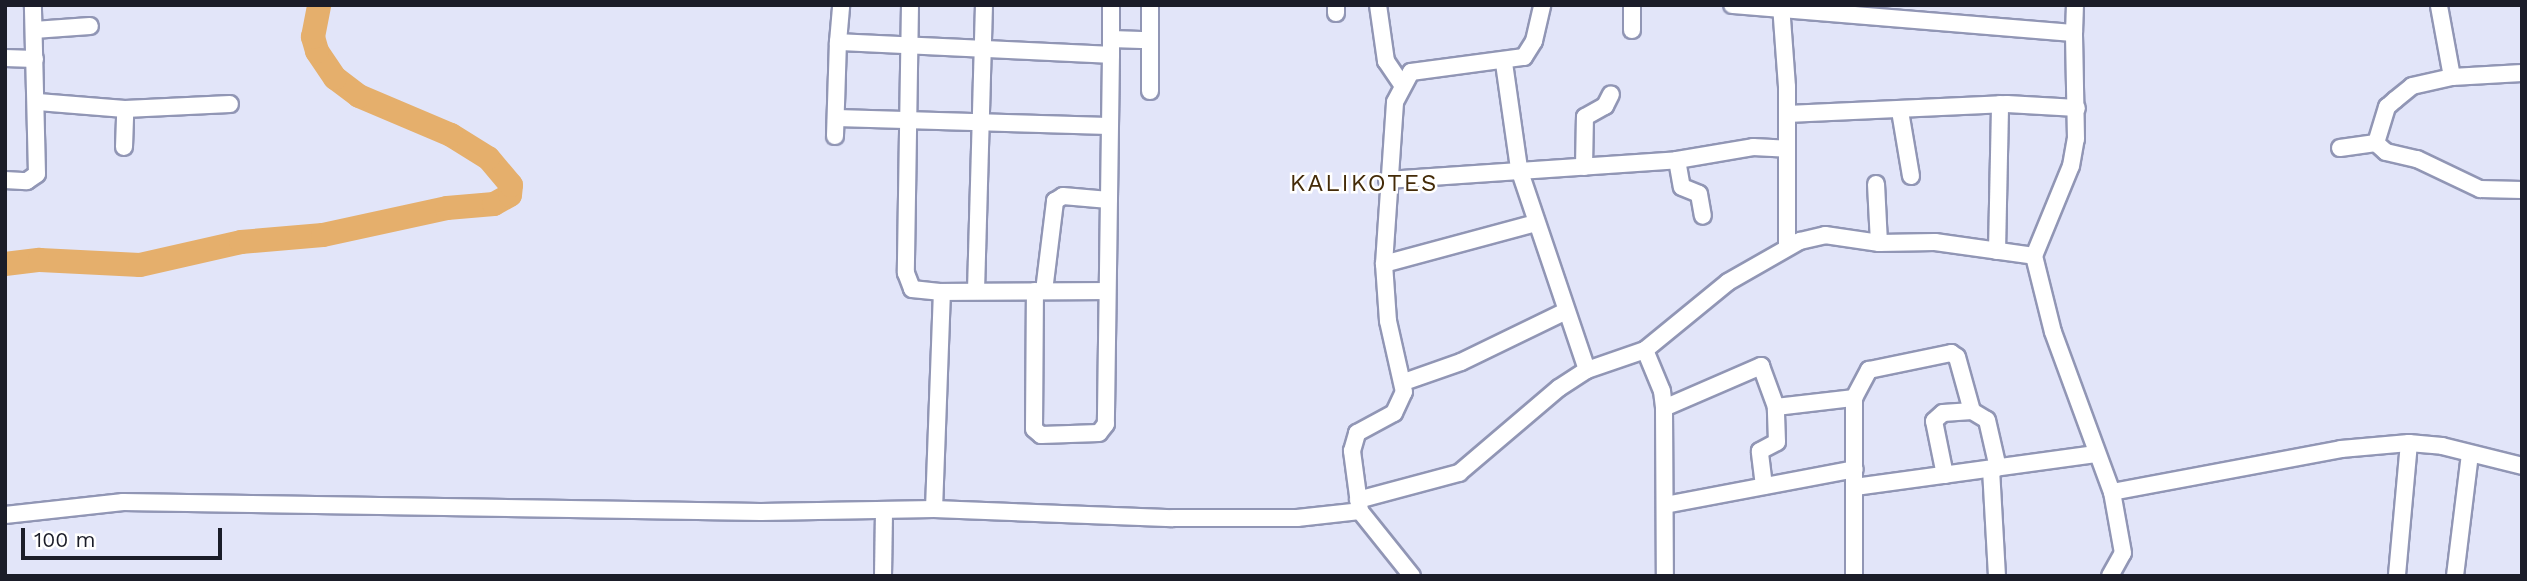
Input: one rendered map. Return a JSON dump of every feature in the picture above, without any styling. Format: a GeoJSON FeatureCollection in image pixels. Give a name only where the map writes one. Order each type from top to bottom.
{"type":"FeatureCollection","features":[{"type":"Feature","properties":{"kind":"street"},"geometry":{"type":"LineString","coordinates":[[5,180],[27,181],[37,174],[38,102],[33,5]]}},
{"type":"Feature","properties":{"kind":"street"},"geometry":{"type":"LineString","coordinates":[[835,136],[841,5]]}},
{"type":"Feature","properties":{"kind":"street"},"geometry":{"type":"LineString","coordinates":[[910,5],[906,280],[912,289],[942,292],[1106,291]]}},
{"type":"Feature","properties":{"kind":"street"},"geometry":{"type":"LineString","coordinates":[[976,291],[984,5]]}},
{"type":"Feature","properties":{"kind":"street"},"geometry":{"type":"LineString","coordinates":[[1109,200],[1063,196],[1055,201],[1040,291],[1034,429],[1041,435],[1096,434],[1105,428],[1106,291],[1109,200],[1111,5]]}},
{"type":"Feature","properties":{"kind":"street"},"geometry":{"type":"LineString","coordinates":[[1150,5],[1150,91]]}},
{"type":"Feature","properties":{"kind":"street"},"geometry":{"type":"LineString","coordinates":[[1378,5],[1386,61],[1401,83]]}},
{"type":"Feature","properties":{"kind":"street"},"geometry":{"type":"LineString","coordinates":[[1412,576],[1359,506],[1354,438],[1394,413],[1402,400],[1404,382],[1388,321],[1384,264],[1393,111],[1401,83],[1412,72],[1504,62],[1530,50],[1542,5]]}},
{"type":"Feature","properties":{"kind":"street"},"geometry":{"type":"LineString","coordinates":[[1632,5],[1632,30]]}},
{"type":"Feature","properties":{"kind":"street"},"geometry":{"type":"LineString","coordinates":[[1732,5],[1901,13],[2074,33]]}},
{"type":"Feature","properties":{"kind":"street"},"geometry":{"type":"LineString","coordinates":[[2075,5],[2077,108],[2071,166],[2034,256],[2053,332],[2112,492],[2123,552],[2110,576]]}},
{"type":"Feature","properties":{"kind":"street"},"geometry":{"type":"LineString","coordinates":[[2426,5],[2446,5]]}},
{"type":"Feature","properties":{"kind":"street"},"geometry":{"type":"LineString","coordinates":[[2439,6],[2452,77]]}},
{"type":"Feature","properties":{"kind":"street"},"geometry":{"type":"LineString","coordinates":[[1781,8],[1787,114],[1787,247]]}},
{"type":"Feature","properties":{"kind":"street"},"geometry":{"type":"LineString","coordinates":[[34,30],[90,26]]}},
{"type":"Feature","properties":{"kind":"street"},"geometry":{"type":"LineString","coordinates":[[838,42],[909,46],[1111,47],[1149,40]]}},
{"type":"Feature","properties":{"kind":"street"},"geometry":{"type":"LineString","coordinates":[[5,58],[35,59]]}},
{"type":"Feature","properties":{"kind":"street"},"geometry":{"type":"LineString","coordinates":[[1504,62],[1520,169],[1564,312],[1587,370]]}},
{"type":"Feature","properties":{"kind":"street"},"geometry":{"type":"LineString","coordinates":[[2376,143],[2387,107],[2412,86],[2452,77],[2522,73]]}},
{"type":"Feature","properties":{"kind":"street"},"geometry":{"type":"LineString","coordinates":[[1584,167],[1585,117],[1605,106],[1611,94]]}},
{"type":"Feature","properties":{"kind":"street"},"geometry":{"type":"LineString","coordinates":[[38,102],[125,109],[230,104]]}},
{"type":"Feature","properties":{"kind":"street"},"geometry":{"type":"LineString","coordinates":[[1787,114],[1900,111],[2000,104],[2077,108]]}},
{"type":"Feature","properties":{"kind":"street"},"geometry":{"type":"LineString","coordinates":[[1997,251],[2000,104]]}},
{"type":"Feature","properties":{"kind":"street"},"geometry":{"type":"LineString","coordinates":[[124,147],[125,109]]}},
{"type":"Feature","properties":{"kind":"street"},"geometry":{"type":"LineString","coordinates":[[1900,111],[1911,176]]}},
{"type":"Feature","properties":{"kind":"street"},"geometry":{"type":"LineString","coordinates":[[836,118],[1109,126]]}},
{"type":"Feature","properties":{"kind":"street"},"geometry":{"type":"LineString","coordinates":[[2340,148],[2376,143],[2386,152],[2417,159],[2480,189],[2522,190]]}},
{"type":"Feature","properties":{"kind":"street"},"geometry":{"type":"LineString","coordinates":[[1387,180],[1677,160],[1753,147],[1787,149]]}},
{"type":"Feature","properties":{"kind":"street"},"geometry":{"type":"LineString","coordinates":[[1677,160],[1682,187],[1699,194],[1703,216]]}},
{"type":"Feature","properties":{"kind":"street"},"geometry":{"type":"LineString","coordinates":[[1876,184],[1880,243]]}},
{"type":"Feature","properties":{"kind":"street"},"geometry":{"type":"LineString","coordinates":[[1384,264],[1536,223]]}},
{"type":"Feature","properties":{"kind":"street"},"geometry":{"type":"LineString","coordinates":[[5,515],[123,502],[934,509],[1172,518],[1297,518],[1359,506],[1459,473],[1559,388],[1587,370],[1645,350],[1706,298],[1787,247],[1825,235],[1880,243],[1952,243],[2034,256]]}},
{"type":"Feature","properties":{"kind":"street"},"geometry":{"type":"LineString","coordinates":[[934,509],[942,292]]}},
{"type":"Feature","properties":{"kind":"street"},"geometry":{"type":"LineString","coordinates":[[1404,382],[1461,362],[1564,312]]}},
{"type":"Feature","properties":{"kind":"street"},"geometry":{"type":"LineString","coordinates":[[1645,350],[1662,391],[1664,408],[1665,576]]}},
{"type":"Feature","properties":{"kind":"street"},"geometry":{"type":"LineString","coordinates":[[1854,576],[1854,398],[1869,370],[1951,353],[1958,358],[1972,411]]}},
{"type":"Feature","properties":{"kind":"street"},"geometry":{"type":"LineString","coordinates":[[1664,408],[1761,366],[1776,407],[1777,442],[1760,451],[1764,486]]}},
{"type":"Feature","properties":{"kind":"street"},"geometry":{"type":"LineString","coordinates":[[1776,407],[1854,398]]}},
{"type":"Feature","properties":{"kind":"street"},"geometry":{"type":"LineString","coordinates":[[1945,475],[1934,421],[1943,413],[1972,411],[1987,421],[1994,468],[1997,576]]}},
{"type":"Feature","properties":{"kind":"street"},"geometry":{"type":"LineString","coordinates":[[2112,492],[2341,449],[2409,443],[2522,466]]}},
{"type":"Feature","properties":{"kind":"street"},"geometry":{"type":"LineString","coordinates":[[2397,576],[2409,443]]}},
{"type":"Feature","properties":{"kind":"street"},"geometry":{"type":"LineString","coordinates":[[1855,487],[2096,454]]}},
{"type":"Feature","properties":{"kind":"street"},"geometry":{"type":"LineString","coordinates":[[2455,576],[2470,454]]}},
{"type":"Feature","properties":{"kind":"street"},"geometry":{"type":"LineString","coordinates":[[1665,505],[1855,469]]}},
{"type":"Feature","properties":{"kind":"street"},"geometry":{"type":"LineString","coordinates":[[878,575],[884,510]]}},
{"type":"Feature","properties":{"kind":"waterway"},"geometry":{"type":"LineString","coordinates":[[5,264],[40,260],[140,265],[241,242],[323,235],[447,208],[494,204],[510,195],[511,185],[488,158],[451,135],[359,96],[335,78],[317,51],[313,37],[319,5]]}},
{"type":"Feature","properties":{"kind":"district","name":"KALIKOTES"},"geometry":{"type":"Point","coordinates":[1364,184]}}]}
